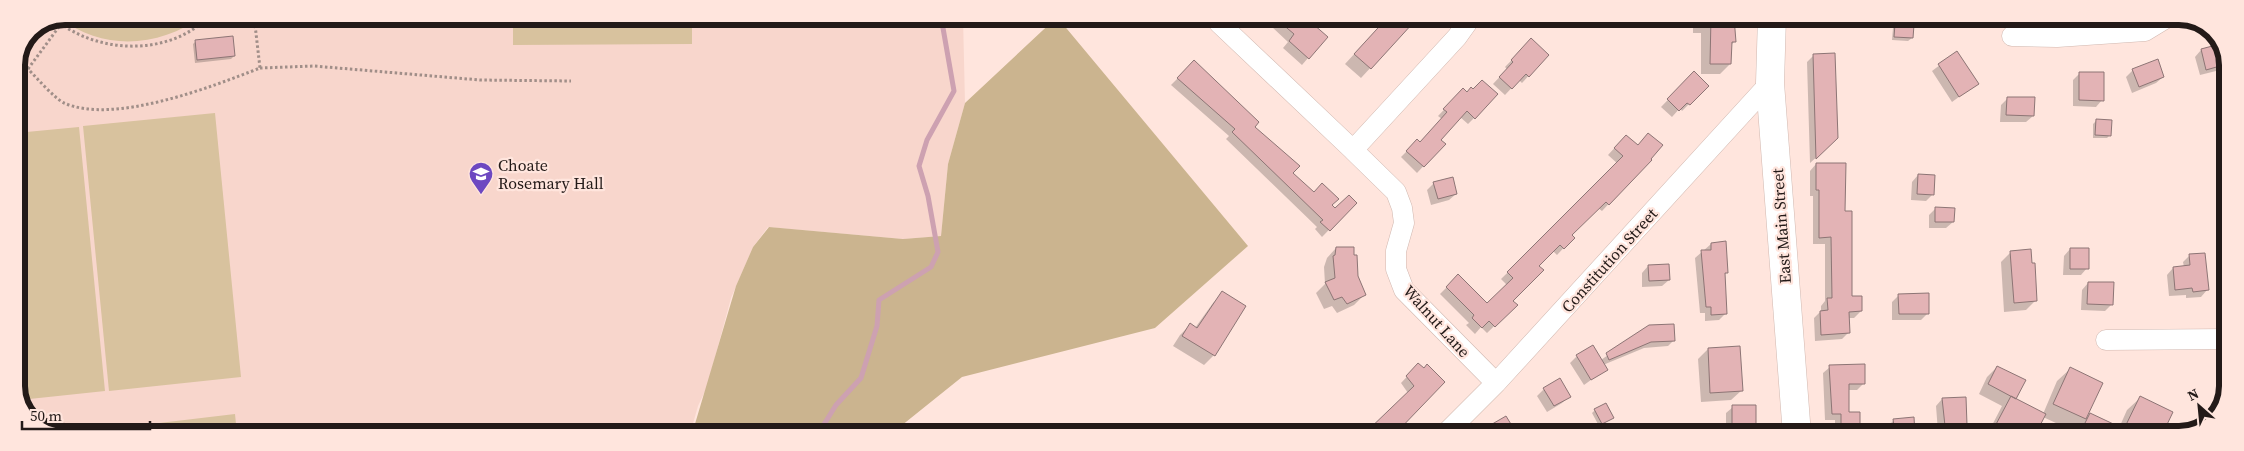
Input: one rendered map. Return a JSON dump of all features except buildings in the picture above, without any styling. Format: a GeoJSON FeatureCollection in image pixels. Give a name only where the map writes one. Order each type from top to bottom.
{"type":"FeatureCollection","features":[{"type":"Feature","properties":{"kind":"main road","name":"East Main Street"},"geometry":{"type":"LineString","coordinates":[[1772,25],[1770,83],[1796,426]]}},
{"type":"Feature","properties":{"kind":"street","name":"Walnut Lane"},"geometry":{"type":"LineString","coordinates":[[1220,25],[1396,192],[1402,208],[1404,223],[1396,251],[1396,269],[1404,290],[1496,383]]}},
{"type":"Feature","properties":{"kind":"street"},"geometry":{"type":"LineString","coordinates":[[1353,150],[1457,37],[1466,25]]}},
{"type":"Feature","properties":{"kind":"street"},"geometry":{"type":"LineString","coordinates":[[2012,36],[2057,37],[2144,31],[2154,25]]}},
{"type":"Feature","properties":{"kind":"street","name":"Constitution Street"},"geometry":{"type":"LineString","coordinates":[[1453,426],[1496,383],[1770,83]]}},
{"type":"Feature","properties":{"kind":"street"},"geometry":{"type":"LineString","coordinates":[[2106,340],[2219,339]]}},
{"type":"Feature","properties":{"kind":"path"},"geometry":{"type":"LineString","coordinates":[[63,25],[82,37],[114,46],[129,46],[169,40],[197,25]]}},
{"type":"Feature","properties":{"kind":"path"},"geometry":{"type":"LineString","coordinates":[[255,25],[260,68]]}},
{"type":"Feature","properties":{"kind":"path"},"geometry":{"type":"LineString","coordinates":[[60,26],[28,69],[62,102],[89,110],[128,107],[202,91],[260,68],[314,66],[480,80],[571,81]]}},
{"type":"Feature","properties":{"kind":"shaded area","name":"Choate Rosemary Hall"},"geometry":{"type":"Polygon","coordinates":[[[65,25],[963,25],[965,103],[948,164],[941,236],[903,239],[768,227],[753,247],[731,298],[707,387],[698,406],[692,426],[65,426],[45,421],[30,406],[25,389],[25,65],[28,50],[43,32],[50,28],[65,25]]]}},
{"type":"Feature","properties":{"kind":"shaded area"},"geometry":{"type":"Polygon","coordinates":[[[71,25],[188,25],[169,34],[132,41],[113,40],[77,29],[71,25]]]}},
{"type":"Feature","properties":{"kind":"shaded area"},"geometry":{"type":"Polygon","coordinates":[[[513,25],[692,25],[692,44],[513,45],[513,25]]]}},
{"type":"Feature","properties":{"kind":"shaded area"},"geometry":{"type":"Polygon","coordinates":[[[1048,25],[1064,25],[1248,246],[1155,328],[962,377],[901,426],[694,426],[736,286],[753,247],[769,227],[903,239],[941,236],[948,164],[965,103],[1048,25]]]}},
{"type":"Feature","properties":{"kind":"shaded area"},"geometry":{"type":"Polygon","coordinates":[[[215,113],[241,377],[109,391],[83,126],[215,113]]]}},
{"type":"Feature","properties":{"kind":"shaded area"},"geometry":{"type":"Polygon","coordinates":[[[79,127],[105,391],[27,399],[25,389],[25,132],[79,127]]]}},
{"type":"Feature","properties":{"kind":"shaded area"},"geometry":{"type":"Polygon","coordinates":[[[235,414],[236,426],[134,426],[235,414]]]}},
{"type":"Feature","properties":{"kind":"waterway"},"geometry":{"type":"LineString","coordinates":[[823,426],[836,405],[861,378],[877,326],[879,300],[931,267],[938,252],[928,196],[919,166],[927,140],[954,91],[941,25]]}},
{"type":"Feature","properties":{"kind":"place","name":"Choate Rosemary Hall"},"geometry":{"type":"Point","coordinates":[481,195]}}]}
